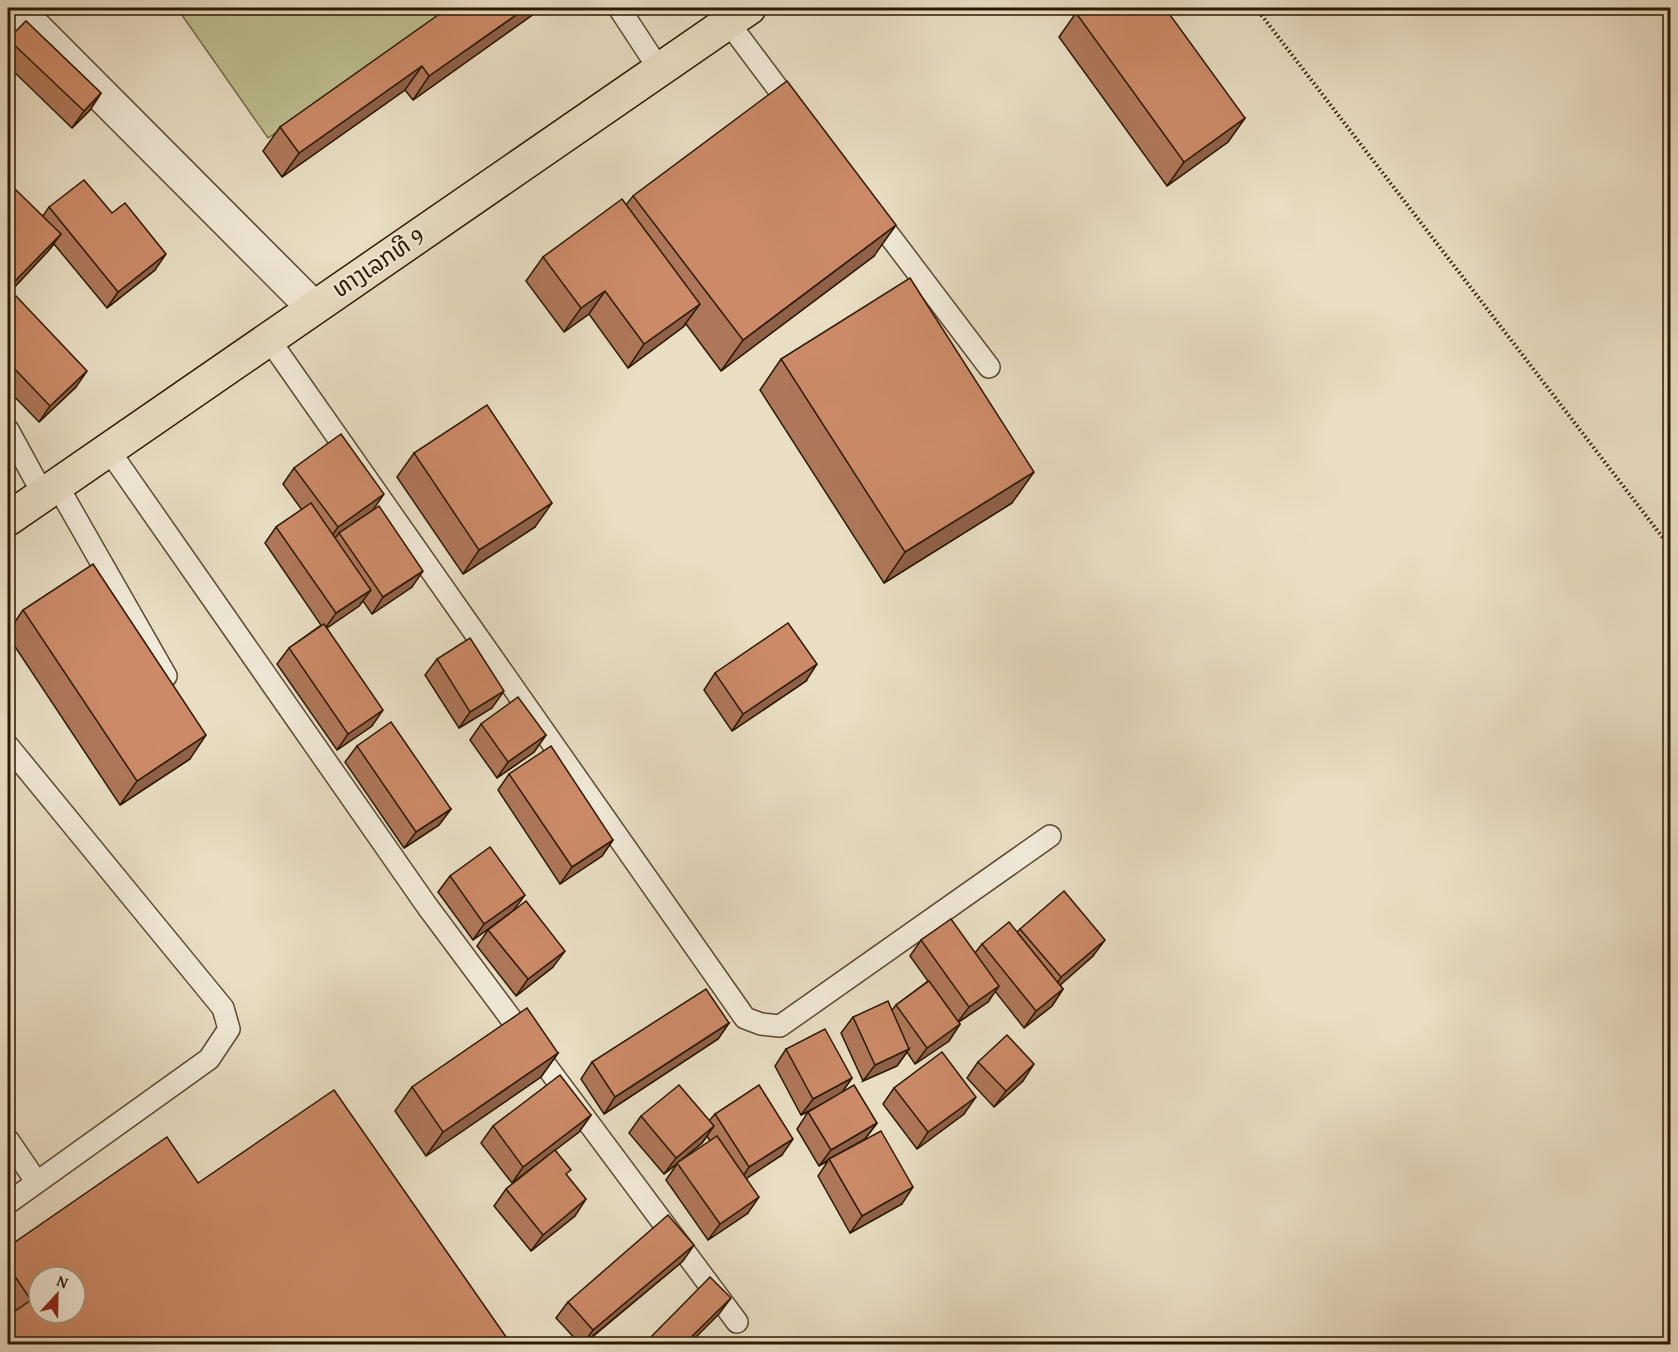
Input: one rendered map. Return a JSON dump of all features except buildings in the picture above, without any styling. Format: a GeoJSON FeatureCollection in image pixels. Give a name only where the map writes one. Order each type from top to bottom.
{"type":"FeatureCollection","features":[{"type":"Feature","properties":{"kind":"main road","name":"ທາງເລກທີ 9"},"geometry":{"type":"LineString","coordinates":[[8,519],[738,15]]}},
{"type":"Feature","properties":{"kind":"street"},"geometry":{"type":"LineString","coordinates":[[15,8],[313,307]]}},
{"type":"Feature","properties":{"kind":"lane"},"geometry":{"type":"LineString","coordinates":[[619,8],[659,69]]}},
{"type":"Feature","properties":{"kind":"lane"},"geometry":{"type":"LineString","coordinates":[[738,15],[806,125]]}},
{"type":"Feature","properties":{"kind":"lane"},"geometry":{"type":"LineString","coordinates":[[862,199],[989,367]]}},
{"type":"Feature","properties":{"kind":"lane"},"geometry":{"type":"LineString","coordinates":[[268,338],[731,1002],[745,1018],[761,1024],[780,1026],[1050,836]]}},
{"type":"Feature","properties":{"kind":"lane"},"geometry":{"type":"LineString","coordinates":[[8,430],[50,490],[166,676]]}},
{"type":"Feature","properties":{"kind":"lane"},"geometry":{"type":"LineString","coordinates":[[108,449],[427,906],[737,1322]]}},
{"type":"Feature","properties":{"kind":"lane"},"geometry":{"type":"LineString","coordinates":[[8,746],[223,1008],[229,1029],[209,1059],[8,1203]]}},
{"type":"Feature","properties":{"kind":"lane"},"geometry":{"type":"LineString","coordinates":[[8,1140],[36,1181]]}},
{"type":"Feature","properties":{"kind":"path"},"geometry":{"type":"LineString","coordinates":[[1256,8],[1671,547]]}},
{"type":"Feature","properties":{"kind":"green space"},"geometry":{"type":"Polygon","coordinates":[[[177,8],[456,8],[268,138],[177,8]]]}}]}
